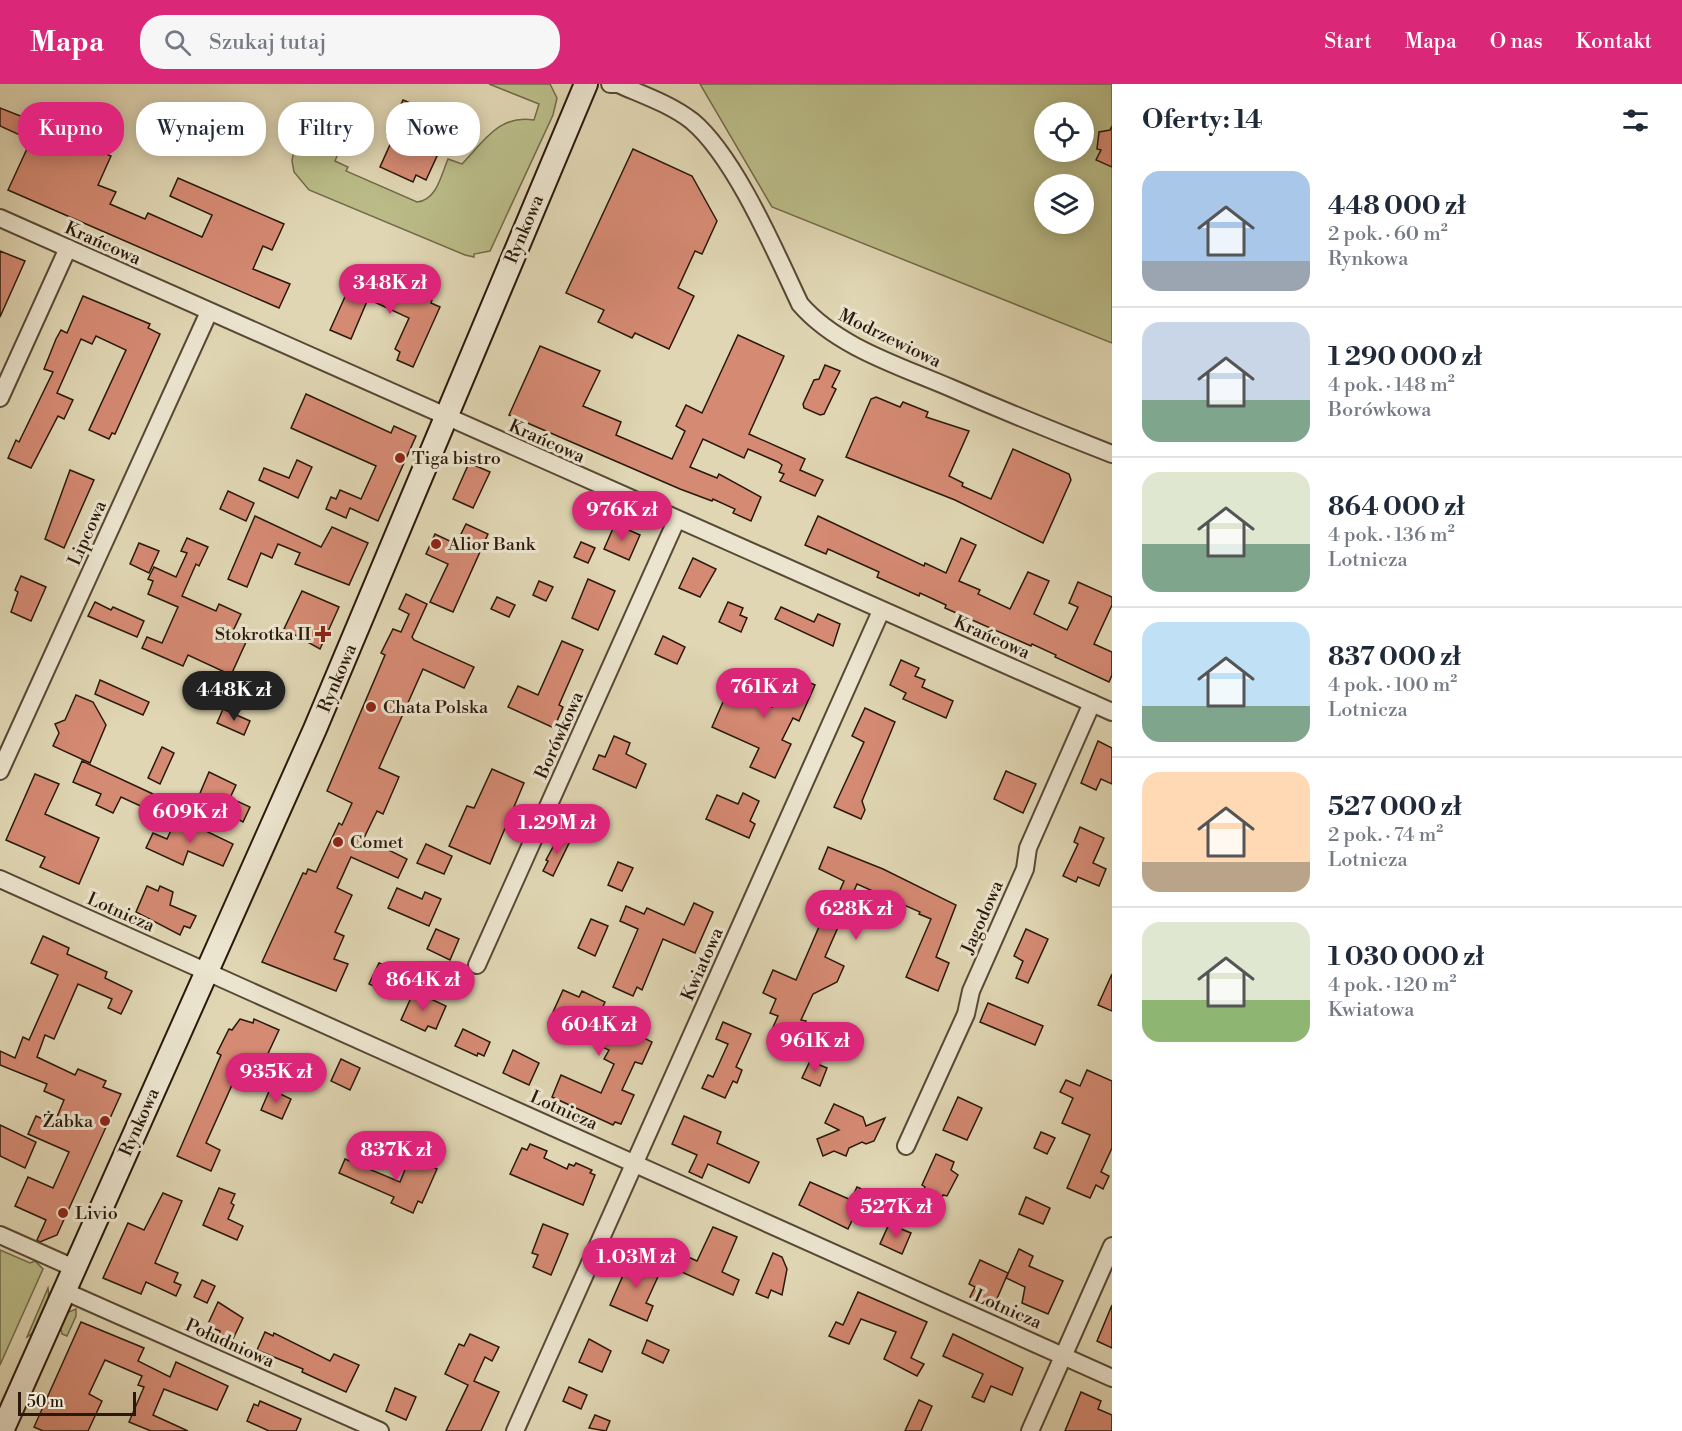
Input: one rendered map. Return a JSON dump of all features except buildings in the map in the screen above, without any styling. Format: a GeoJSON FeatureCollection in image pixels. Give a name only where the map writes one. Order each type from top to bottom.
{"type":"FeatureCollection","features":[{"type":"Feature","properties":{"kind":"street","name":"Rynkowa"},"geometry":{"type":"LineString","coordinates":[[2,1431],[319,719],[586,84]]}},
{"type":"Feature","properties":{"kind":"street","name":"Modrzewiowa"},"geometry":{"type":"LineString","coordinates":[[610,84],[618,84],[667,105],[690,119],[711,138],[727,162],[800,304],[816,323],[847,342],[927,378],[1112,454]]}},
{"type":"Feature","properties":{"kind":"street","name":"Krańcowa"},"geometry":{"type":"LineString","coordinates":[[0,218],[1112,712]]}},
{"type":"Feature","properties":{"kind":"street"},"geometry":{"type":"LineString","coordinates":[[0,398],[68,248]]}},
{"type":"Feature","properties":{"kind":"street","name":"Lipcowa"},"geometry":{"type":"LineString","coordinates":[[0,771],[209,312]]}},
{"type":"Feature","properties":{"kind":"street","name":"Borówkowa"},"geometry":{"type":"LineString","coordinates":[[477,965],[676,520]]}},
{"type":"Feature","properties":{"kind":"street","name":"Kwiatowa"},"geometry":{"type":"LineString","coordinates":[[515,1431],[881,611]]}},
{"type":"Feature","properties":{"kind":"street","name":"Jagodowa"},"geometry":{"type":"LineString","coordinates":[[906,1146],[966,1014],[971,991],[1025,869],[1028,848],[1092,703]]}},
{"type":"Feature","properties":{"kind":"street","name":"Lotnicza"},"geometry":{"type":"LineString","coordinates":[[0,879],[1112,1378]]}},
{"type":"Feature","properties":{"kind":"street"},"geometry":{"type":"LineString","coordinates":[[0,1235],[74,1268]]}},
{"type":"Feature","properties":{"kind":"street"},"geometry":{"type":"LineString","coordinates":[[1030,1431],[1112,1246]]}},
{"type":"Feature","properties":{"kind":"street","name":"Południowa"},"geometry":{"type":"LineString","coordinates":[[64,1291],[380,1431]]}},
{"type":"Feature","properties":{"kind":"green space"},"geometry":{"type":"Polygon","coordinates":[[[489,84],[550,84],[557,98],[553,115],[490,251],[474,254],[474,257],[309,190],[294,172],[293,156],[337,156],[335,161],[348,167],[346,171],[417,202],[424,200],[434,192],[448,159],[462,164],[469,156],[480,156],[480,144],[485,138],[502,125],[512,121],[534,120],[539,104],[489,84]]]}},
{"type":"Feature","properties":{"kind":"green space"},"geometry":{"type":"Polygon","coordinates":[[[700,84],[1112,84],[1112,343],[772,207],[700,84]]]}},
{"type":"Feature","properties":{"kind":"green space"},"geometry":{"type":"Polygon","coordinates":[[[0,1250],[30,1263],[35,1261],[43,1269],[0,1365],[0,1250]]]}},
{"type":"Feature","properties":{"kind":"green space"},"geometry":{"type":"Polygon","coordinates":[[[48,1288],[48,1301],[41,1322],[27,1337],[48,1288]]]}},
{"type":"Feature","properties":{"kind":"green space"},"geometry":{"type":"Polygon","coordinates":[[[76,1309],[76,1316],[67,1336],[62,1334],[60,1325],[66,1313],[76,1309]]]}},
{"type":"Feature","properties":{"kind":"place","name":"Tiga bistro"},"geometry":{"type":"Point","coordinates":[400,458]}},
{"type":"Feature","properties":{"kind":"place","name":"Alior Bank"},"geometry":{"type":"Point","coordinates":[436,544]}},
{"type":"Feature","properties":{"kind":"place","name":"Stokrotka II"},"geometry":{"type":"Point","coordinates":[323,634]}},
{"type":"Feature","properties":{"kind":"place","name":"Chata Polska"},"geometry":{"type":"Point","coordinates":[371,707]}},
{"type":"Feature","properties":{"kind":"place","name":"Comet"},"geometry":{"type":"Point","coordinates":[338,842]}},
{"type":"Feature","properties":{"kind":"place","name":"Żabka"},"geometry":{"type":"Point","coordinates":[105,1121]}},
{"type":"Feature","properties":{"kind":"place","name":"Livio"},"geometry":{"type":"Point","coordinates":[63,1213]}}]}
